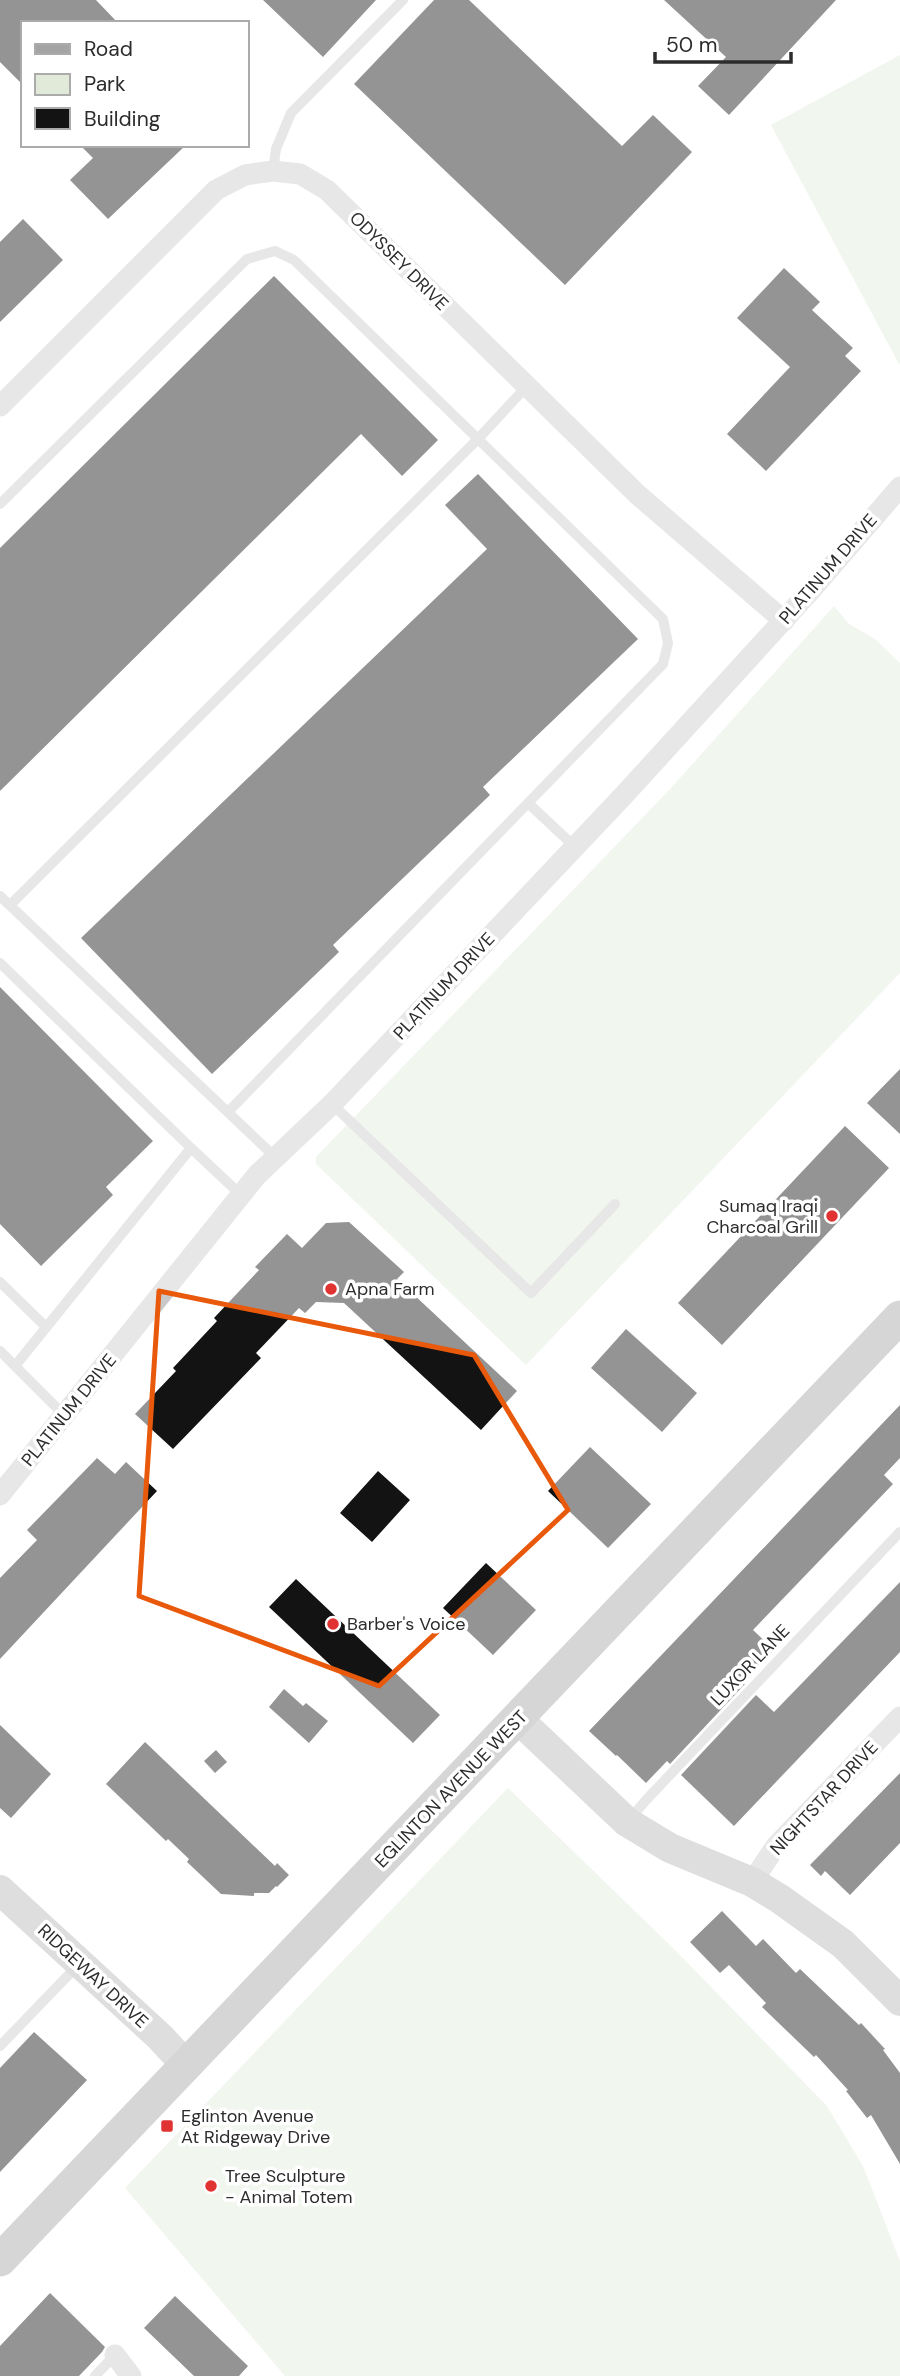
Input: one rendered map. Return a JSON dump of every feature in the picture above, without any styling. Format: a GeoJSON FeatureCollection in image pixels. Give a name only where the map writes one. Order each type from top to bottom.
{"type":"FeatureCollection","features":[{"type":"Feature","properties":{"kind":"main road","name":"EGLINTON AVENUE WEST"},"geometry":{"type":"LineString","coordinates":[[0,2260],[900,1317]]}},
{"type":"Feature","properties":{"kind":"street","name":"ODYSSEY DRIVE"},"geometry":{"type":"LineString","coordinates":[[0,406],[216,190],[245,174],[300,174],[327,190],[637,494],[784,621]]}},
{"type":"Feature","properties":{"kind":"street","name":"PLATINUM DRIVE"},"geometry":{"type":"LineString","coordinates":[[0,1495],[275,1157],[332,1104],[575,846],[784,621],[900,486]]}},
{"type":"Feature","properties":{"kind":"street","name":"NIGHTSTAR DRIVE"},"geometry":{"type":"LineString","coordinates":[[752,1882],[776,1846],[900,1717]]}},
{"type":"Feature","properties":{"kind":"street"},"geometry":{"type":"LineString","coordinates":[[518,1719],[627,1822],[670,1848],[752,1882],[812,1920],[844,1944],[900,2001]]}},
{"type":"Feature","properties":{"kind":"street","name":"RIDGEWAY DRIVE"},"geometry":{"type":"LineString","coordinates":[[0,1890],[186,2064]]}},
{"type":"Feature","properties":{"kind":"street"},"geometry":{"type":"LineString","coordinates":[[115,2356],[131,2376]]}},
{"type":"Feature","properties":{"kind":"lane"},"geometry":{"type":"LineString","coordinates":[[272,172],[276,149],[291,113],[403,0]]}},
{"type":"Feature","properties":{"kind":"lane"},"geometry":{"type":"LineString","coordinates":[[3,496],[247,258],[275,251],[294,260],[663,619],[668,643],[663,664],[228,1112]]}},
{"type":"Feature","properties":{"kind":"lane"},"geometry":{"type":"LineString","coordinates":[[10,905],[478,439],[526,387]]}},
{"type":"Feature","properties":{"kind":"lane"},"geometry":{"type":"LineString","coordinates":[[528,803],[575,846]]}},
{"type":"Feature","properties":{"kind":"lane"},"geometry":{"type":"LineString","coordinates":[[0,896],[275,1157]]}},
{"type":"Feature","properties":{"kind":"lane"},"geometry":{"type":"LineString","coordinates":[[0,963],[242,1195]]}},
{"type":"Feature","properties":{"kind":"lane"},"geometry":{"type":"LineString","coordinates":[[332,1104],[531,1293],[615,1204]]}},
{"type":"Feature","properties":{"kind":"lane"},"geometry":{"type":"LineString","coordinates":[[15,1366],[191,1148]]}},
{"type":"Feature","properties":{"kind":"lane"},"geometry":{"type":"LineString","coordinates":[[0,1282],[46,1327]]}},
{"type":"Feature","properties":{"kind":"lane"},"geometry":{"type":"LineString","coordinates":[[0,1351],[64,1415]]}},
{"type":"Feature","properties":{"kind":"lane","name":"LUXOR LANE"},"geometry":{"type":"LineString","coordinates":[[627,1822],[900,1532]]}},
{"type":"Feature","properties":{"kind":"lane"},"geometry":{"type":"LineString","coordinates":[[0,2046],[79,1964]]}},
{"type":"Feature","properties":{"kind":"lane"},"geometry":{"type":"LineString","coordinates":[[95,2376],[115,2356]]}},
{"type":"Feature","properties":{"kind":"highlighted area"},"geometry":{"type":"Polygon","coordinates":[[[159,1291],[474,1355],[568,1510],[379,1686],[139,1596],[159,1291]]]}},
{"type":"Feature","properties":{"kind":"green space"},"geometry":{"type":"Polygon","coordinates":[[[900,55],[900,363],[899,364],[771,125],[900,55]]]}},
{"type":"Feature","properties":{"kind":"green space"},"geometry":{"type":"Polygon","coordinates":[[[834,606],[849,624],[875,639],[900,663],[900,973],[526,1365],[316,1164],[316,1157],[671,788],[834,606]]]}},
{"type":"Feature","properties":{"kind":"green space"},"geometry":{"type":"Polygon","coordinates":[[[508,1788],[676,1951],[827,2106],[863,2166],[900,2261],[900,2376],[285,2376],[125,2188],[508,1788]]]}},
{"type":"Feature","properties":{"kind":"building"},"geometry":{"type":"Polygon","coordinates":[[[0,0],[96,0],[116,21],[21,21],[21,83],[0,62],[0,0]]]}},
{"type":"Feature","properties":{"kind":"building"},"geometry":{"type":"Polygon","coordinates":[[[263,0],[376,0],[323,57],[263,0]]]}},
{"type":"Feature","properties":{"kind":"building"},"geometry":{"type":"Polygon","coordinates":[[[434,0],[469,0],[622,146],[653,115],[692,152],[565,285],[354,84],[434,0]]]}},
{"type":"Feature","properties":{"kind":"building"},"geometry":{"type":"Polygon","coordinates":[[[664,0],[836,0],[729,115],[698,86],[726,57],[664,0]]]}},
{"type":"Feature","properties":{"kind":"building"},"geometry":{"type":"Polygon","coordinates":[[[82,147],[184,147],[108,219],[70,180],[93,158],[82,147]]]}},
{"type":"Feature","properties":{"kind":"building"},"geometry":{"type":"Polygon","coordinates":[[[23,219],[63,260],[0,322],[0,242],[23,219]]]}},
{"type":"Feature","properties":{"kind":"building"},"geometry":{"type":"Polygon","coordinates":[[[784,268],[820,302],[812,310],[853,348],[845,356],[861,371],[766,471],[727,434],[790,367],[737,318],[784,268]]]}},
{"type":"Feature","properties":{"kind":"building"},"geometry":{"type":"Polygon","coordinates":[[[274,276],[438,440],[402,476],[361,434],[0,791],[0,548],[274,276]]]}},
{"type":"Feature","properties":{"kind":"building"},"geometry":{"type":"Polygon","coordinates":[[[478,474],[638,639],[483,787],[490,795],[333,945],[339,952],[212,1074],[81,938],[487,549],[445,505],[478,474]]]}},
{"type":"Feature","properties":{"kind":"building"},"geometry":{"type":"Polygon","coordinates":[[[0,987],[153,1141],[106,1187],[113,1195],[41,1266],[0,1224],[0,987]]]}},
{"type":"Feature","properties":{"kind":"building"},"geometry":{"type":"Polygon","coordinates":[[[900,1069],[900,1134],[867,1103],[900,1069]]]}},
{"type":"Feature","properties":{"kind":"building"},"geometry":{"type":"Polygon","coordinates":[[[845,1126],[889,1168],[722,1345],[678,1303],[845,1126]]]}},
{"type":"Feature","properties":{"kind":"building"},"geometry":{"type":"Polygon","coordinates":[[[349,1222],[404,1272],[397,1279],[517,1391],[481,1430],[344,1303],[316,1302],[305,1313],[299,1308],[256,1353],[261,1358],[173,1449],[135,1414],[176,1371],[173,1368],[217,1321],[214,1318],[259,1270],[255,1267],[287,1234],[302,1248],[326,1223],[349,1222]]]}},
{"type":"Feature","properties":{"kind":"building"},"geometry":{"type":"Polygon","coordinates":[[[626,1329],[697,1393],[662,1432],[591,1368],[626,1329]]]}},
{"type":"Feature","properties":{"kind":"building"},"geometry":{"type":"Polygon","coordinates":[[[900,1405],[900,1458],[884,1475],[893,1484],[753,1630],[774,1650],[670,1764],[667,1761],[646,1783],[589,1731],[900,1405]]]}},
{"type":"Feature","properties":{"kind":"building"},"geometry":{"type":"Polygon","coordinates":[[[590,1447],[651,1504],[608,1548],[548,1491],[590,1447]]]}},
{"type":"Feature","properties":{"kind":"building"},"geometry":{"type":"Polygon","coordinates":[[[97,1458],[115,1474],[126,1462],[157,1491],[0,1659],[0,1578],[37,1540],[27,1530],[97,1458]]]}},
{"type":"Feature","properties":{"kind":"building"},"geometry":{"type":"Polygon","coordinates":[[[378,1471],[410,1500],[372,1542],[340,1513],[378,1471]]]}},
{"type":"Feature","properties":{"kind":"building"},"geometry":{"type":"Polygon","coordinates":[[[486,1563],[536,1610],[493,1655],[443,1608],[486,1563]]]}},
{"type":"Feature","properties":{"kind":"building"},"geometry":{"type":"Polygon","coordinates":[[[296,1579],[440,1715],[413,1743],[269,1607],[296,1579]]]}},
{"type":"Feature","properties":{"kind":"building"},"geometry":{"type":"Polygon","coordinates":[[[900,1582],[900,1652],[734,1826],[681,1775],[756,1695],[774,1712],[900,1582]]]}},
{"type":"Feature","properties":{"kind":"building"},"geometry":{"type":"Polygon","coordinates":[[[284,1689],[303,1706],[306,1703],[328,1721],[309,1743],[269,1707],[284,1689]]]}},
{"type":"Feature","properties":{"kind":"building"},"geometry":{"type":"Polygon","coordinates":[[[0,1725],[51,1774],[11,1818],[0,1808],[0,1725]]]}},
{"type":"Feature","properties":{"kind":"building"},"geometry":{"type":"Polygon","coordinates":[[[145,1742],[275,1866],[277,1863],[289,1875],[277,1887],[269,1893],[254,1893],[254,1896],[221,1894],[187,1862],[189,1859],[106,1784],[145,1742]]]}},
{"type":"Feature","properties":{"kind":"building"},"geometry":{"type":"Polygon","coordinates":[[[216,1750],[227,1762],[215,1773],[204,1761],[216,1750]]]}},
{"type":"Feature","properties":{"kind":"building"},"geometry":{"type":"Polygon","coordinates":[[[900,1773],[900,1843],[850,1895],[825,1871],[821,1876],[810,1865],[900,1773]]]}},
{"type":"Feature","properties":{"kind":"building"},"geometry":{"type":"Polygon","coordinates":[[[722,1911],[756,1946],[763,1939],[796,1973],[800,1969],[859,2025],[861,2023],[885,2049],[883,2050],[900,2073],[900,2164],[871,2115],[867,2118],[846,2091],[848,2090],[816,2055],[814,2057],[762,2007],[766,2003],[729,1965],[720,1973],[690,1942],[722,1911]]]}},
{"type":"Feature","properties":{"kind":"building"},"geometry":{"type":"Polygon","coordinates":[[[34,2032],[87,2080],[0,2172],[0,2068],[34,2032]]]}},
{"type":"Feature","properties":{"kind":"building"},"geometry":{"type":"Polygon","coordinates":[[[50,2293],[105,2347],[102,2352],[79,2376],[0,2376],[0,2346],[50,2293]]]}},
{"type":"Feature","properties":{"kind":"building"},"geometry":{"type":"Polygon","coordinates":[[[175,2296],[248,2366],[239,2376],[194,2376],[144,2328],[175,2296]]]}},
{"type":"Feature","properties":{"kind":"place","name":"Sumaq Iraqi Charcoal Grill"},"geometry":{"type":"Point","coordinates":[832,1216]}},
{"type":"Feature","properties":{"kind":"place","name":"Apna Farm"},"geometry":{"type":"Point","coordinates":[331,1289]}},
{"type":"Feature","properties":{"kind":"place","name":"Barber's Voice"},"geometry":{"type":"Point","coordinates":[333,1624]}},
{"type":"Feature","properties":{"kind":"place","name":"Eglinton Avenue At Ridgeway Drive"},"geometry":{"type":"Point","coordinates":[167,2126]}},
{"type":"Feature","properties":{"kind":"place","name":"Tree Sculpture - Animal Totem"},"geometry":{"type":"Point","coordinates":[211,2186]}}]}
